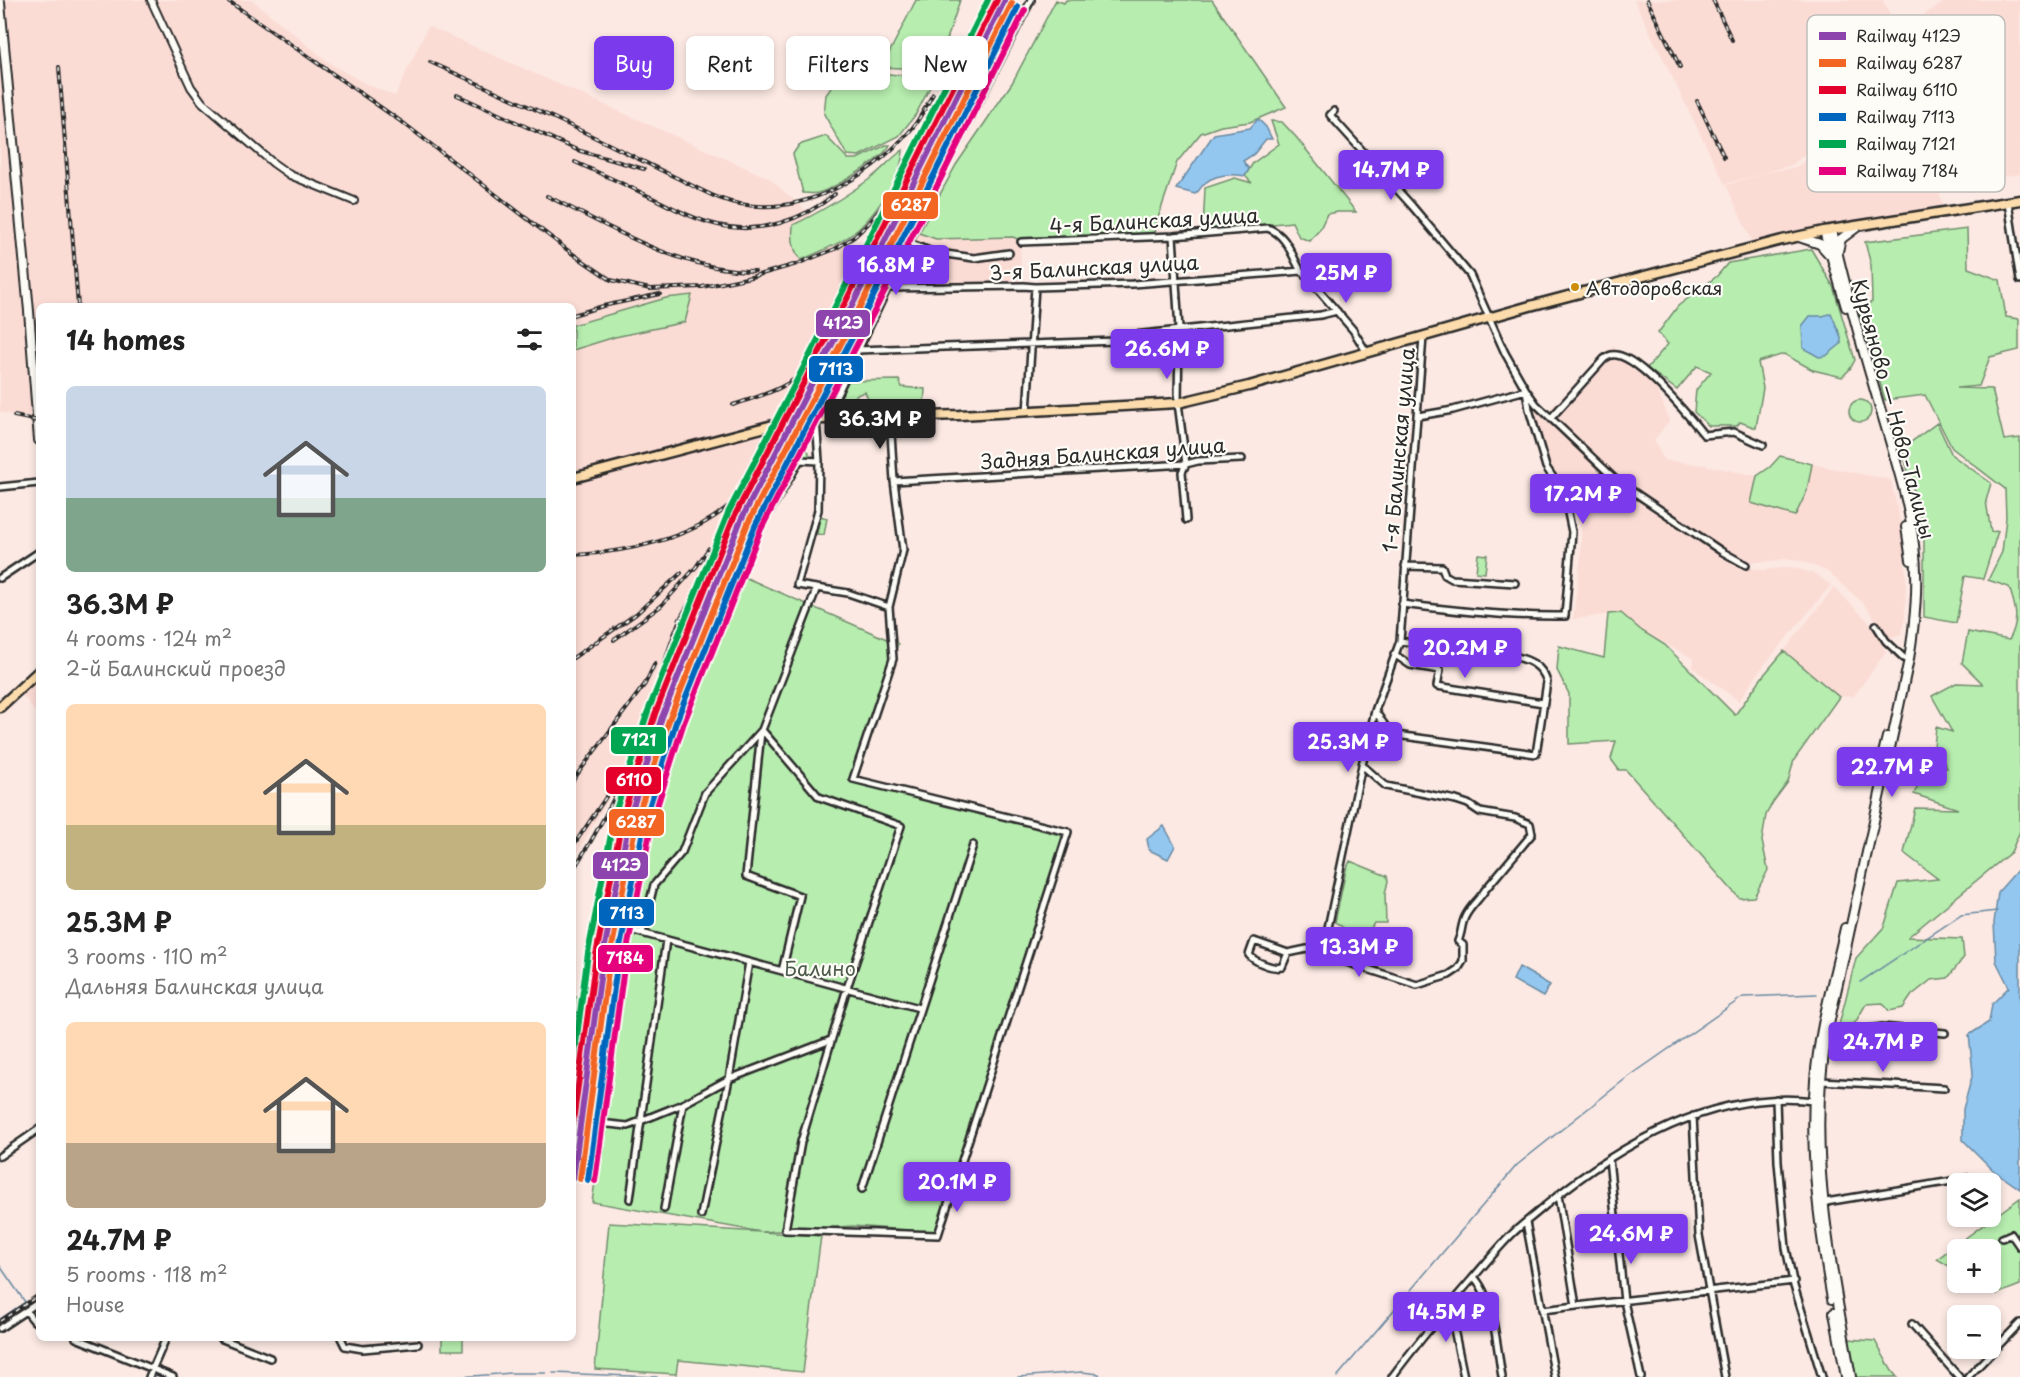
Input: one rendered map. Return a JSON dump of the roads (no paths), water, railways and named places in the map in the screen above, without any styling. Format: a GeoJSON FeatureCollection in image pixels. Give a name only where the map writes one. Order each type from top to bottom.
{"type":"FeatureCollection","features":[{"type":"Feature","properties":{"kind":"main road"},"geometry":{"type":"LineString","coordinates":[[0,3],[36,401]]}},
{"type":"Feature","properties":{"kind":"main road"},"geometry":{"type":"LineString","coordinates":[[1423,337],[1571,295],[1798,237],[2020,200]]}},
{"type":"Feature","properties":{"kind":"main road"},"geometry":{"type":"LineString","coordinates":[[1798,237],[1820,244],[1835,257],[1841,239],[1859,226]]}},
{"type":"Feature","properties":{"kind":"main road","name":"Курьяново — Ново-Талицы"},"geometry":{"type":"LineString","coordinates":[[1828,231],[1906,523],[1911,560],[1911,590],[1904,658],[1822,1033],[1814,1101],[1815,1161],[1824,1255],[1845,1377]]}},
{"type":"Feature","properties":{"kind":"main road","name":"Курьяново — Ново-Талицы"},"geometry":{"type":"LineString","coordinates":[[1835,257],[1905,496],[1914,545],[1916,598],[1910,659],[1828,1033],[1821,1081],[1820,1203],[1851,1377]]}},
{"type":"Feature","properties":{"kind":"main road","name":"1-я Балинская улица"},"geometry":{"type":"LineString","coordinates":[[576,477],[784,421],[1027,412],[1178,403],[1249,386],[1423,337]]}},
{"type":"Feature","properties":{"kind":"main road"},"geometry":{"type":"LineString","coordinates":[[0,707],[36,674]]}},
{"type":"Feature","properties":{"kind":"street"},"geometry":{"type":"LineString","coordinates":[[151,0],[191,87],[202,102],[290,175],[354,201]]}},
{"type":"Feature","properties":{"kind":"street"},"geometry":{"type":"LineString","coordinates":[[826,418],[909,243],[1031,0]]}},
{"type":"Feature","properties":{"kind":"street"},"geometry":{"type":"LineString","coordinates":[[1334,111],[1330,115],[1470,275],[1489,318],[1526,390],[1536,404],[1616,480],[1746,566]]}},
{"type":"Feature","properties":{"kind":"street"},"geometry":{"type":"LineString","coordinates":[[2008,202],[2018,251],[2020,280]]}},
{"type":"Feature","properties":{"kind":"street","name":"4-я Балинская улица"},"geometry":{"type":"LineString","coordinates":[[1021,242],[1173,236],[1271,229],[1292,250],[1302,271],[1353,330],[1366,353]]}},
{"type":"Feature","properties":{"kind":"street"},"geometry":{"type":"LineString","coordinates":[[1173,236],[1179,329],[1178,403],[1186,464],[1182,472],[1185,520]]}},
{"type":"Feature","properties":{"kind":"street"},"geometry":{"type":"LineString","coordinates":[[909,243],[932,252],[974,258],[1009,253]]}},
{"type":"Feature","properties":{"kind":"street","name":"3-я Балинская улица"},"geometry":{"type":"LineString","coordinates":[[887,288],[1023,286],[1035,288],[1302,271]]}},
{"type":"Feature","properties":{"kind":"street"},"geometry":{"type":"LineString","coordinates":[[1027,412],[1035,288]]}},
{"type":"Feature","properties":{"kind":"street"},"geometry":{"type":"LineString","coordinates":[[857,350],[1116,341],[1124,336],[1321,315],[1337,311]]}},
{"type":"Feature","properties":{"kind":"street","name":"1-я Балинская улица"},"geometry":{"type":"LineString","coordinates":[[1400,641],[1423,337]]}},
{"type":"Feature","properties":{"kind":"street"},"geometry":{"type":"LineString","coordinates":[[1551,418],[1604,359],[1611,355],[1620,356],[1658,384],[1704,435],[1734,432],[1763,445]]}},
{"type":"Feature","properties":{"kind":"street"},"geometry":{"type":"LineString","coordinates":[[1418,416],[1453,410],[1526,390]]}},
{"type":"Feature","properties":{"kind":"street"},"geometry":{"type":"LineString","coordinates":[[1402,604],[1533,617],[1564,616],[1572,532],[1571,521],[1564,494],[1546,467],[1528,410],[1526,390]]}},
{"type":"Feature","properties":{"kind":"street"},"geometry":{"type":"LineString","coordinates":[[762,730],[819,797],[901,826],[847,988],[801,1142],[785,1230],[938,1235],[1068,832],[853,779],[893,659],[889,607],[903,550],[894,481],[890,417]]}},
{"type":"Feature","properties":{"kind":"street"},"geometry":{"type":"LineString","coordinates":[[816,419],[819,462],[818,510],[797,585],[816,590],[848,593],[889,607]]}},
{"type":"Feature","properties":{"kind":"street","name":"Задняя Балинская улица"},"geometry":{"type":"LineString","coordinates":[[894,481],[1242,459]]}},
{"type":"Feature","properties":{"kind":"street"},"geometry":{"type":"LineString","coordinates":[[769,513],[800,460],[819,462]]}},
{"type":"Feature","properties":{"kind":"street"},"geometry":{"type":"LineString","coordinates":[[0,487],[36,483]]}},
{"type":"Feature","properties":{"kind":"street"},"geometry":{"type":"LineString","coordinates":[[0,578],[36,554]]}},
{"type":"Feature","properties":{"kind":"street"},"geometry":{"type":"LineString","coordinates":[[1405,566],[1442,567],[1445,575],[1452,579],[1515,583]]}},
{"type":"Feature","properties":{"kind":"street"},"geometry":{"type":"LineString","coordinates":[[782,971],[800,896],[746,876],[762,730],[816,590]]}},
{"type":"Feature","properties":{"kind":"street"},"geometry":{"type":"LineString","coordinates":[[1876,625],[1886,640],[1904,658]]}},
{"type":"Feature","properties":{"kind":"street"},"geometry":{"type":"LineString","coordinates":[[1288,952],[1282,967],[1277,968],[1252,959],[1248,955],[1254,941],[1294,953],[1307,949],[1321,952],[1324,947],[1375,711],[1400,641],[1523,658],[1534,664],[1545,675],[1547,682],[1536,754],[1396,735],[1388,730],[1375,711]]}},
{"type":"Feature","properties":{"kind":"street"},"geometry":{"type":"LineString","coordinates":[[1394,654],[1410,665],[1440,670],[1437,686],[1543,703]]}},
{"type":"Feature","properties":{"kind":"street"},"geometry":{"type":"LineString","coordinates":[[642,933],[654,885],[682,852],[705,794],[762,730]]}},
{"type":"Feature","properties":{"kind":"street"},"geometry":{"type":"LineString","coordinates":[[1324,947],[1326,955],[1417,985],[1449,975],[1458,969],[1463,961],[1463,945],[1458,940],[1463,920],[1472,904],[1479,900],[1532,834],[1530,824],[1515,818],[1486,814],[1456,800],[1386,786],[1362,765]]}},
{"type":"Feature","properties":{"kind":"street"},"geometry":{"type":"LineString","coordinates":[[862,1189],[973,845]]}},
{"type":"Feature","properties":{"kind":"street"},"geometry":{"type":"LineString","coordinates":[[634,931],[919,1008]]}},
{"type":"Feature","properties":{"kind":"street"},"geometry":{"type":"LineString","coordinates":[[630,1199],[666,940]]}},
{"type":"Feature","properties":{"kind":"street"},"geometry":{"type":"LineString","coordinates":[[701,1215],[729,1079],[749,962]]}},
{"type":"Feature","properties":{"kind":"street"},"geometry":{"type":"LineString","coordinates":[[1828,1033],[1837,1034],[1881,1027],[1945,1033]]}},
{"type":"Feature","properties":{"kind":"street"},"geometry":{"type":"LineString","coordinates":[[600,1123],[628,1126],[642,1121],[683,1104],[729,1079],[831,1040]]}},
{"type":"Feature","properties":{"kind":"street"},"geometry":{"type":"LineString","coordinates":[[1821,1081],[1944,1088]]}},
{"type":"Feature","properties":{"kind":"street"},"geometry":{"type":"LineString","coordinates":[[1776,1099],[1782,1217],[1794,1281],[1822,1377]]}},
{"type":"Feature","properties":{"kind":"street"},"geometry":{"type":"LineString","coordinates":[[1392,1377],[1449,1305],[1513,1233],[1558,1196],[1610,1159],[1693,1116],[1737,1105],[1776,1099],[1814,1101]]}},
{"type":"Feature","properties":{"kind":"street"},"geometry":{"type":"LineString","coordinates":[[664,1209],[683,1104]]}},
{"type":"Feature","properties":{"kind":"street"},"geometry":{"type":"LineString","coordinates":[[1693,1116],[1699,1235],[1725,1377]]}},
{"type":"Feature","properties":{"kind":"street"},"geometry":{"type":"LineString","coordinates":[[0,1156],[36,1131]]}},
{"type":"Feature","properties":{"kind":"street"},"geometry":{"type":"LineString","coordinates":[[1610,1159],[1624,1301],[1641,1377]]}},
{"type":"Feature","properties":{"kind":"street"},"geometry":{"type":"LineString","coordinates":[[1820,1203],[1947,1182]]}},
{"type":"Feature","properties":{"kind":"street"},"geometry":{"type":"LineString","coordinates":[[1558,1196],[1576,1306]]}},
{"type":"Feature","properties":{"kind":"street"},"geometry":{"type":"LineString","coordinates":[[1526,1222],[1555,1377]]}},
{"type":"Feature","properties":{"kind":"street"},"geometry":{"type":"LineString","coordinates":[[2002,1238],[2011,1234],[2020,1247]]}},
{"type":"Feature","properties":{"kind":"street"},"geometry":{"type":"LineString","coordinates":[[1474,1277],[1482,1285],[1487,1302],[1502,1377]]}},
{"type":"Feature","properties":{"kind":"street"},"geometry":{"type":"LineString","coordinates":[[1542,1310],[1794,1281]]}},
{"type":"Feature","properties":{"kind":"street"},"geometry":{"type":"LineString","coordinates":[[0,1328],[36,1304]]}},
{"type":"Feature","properties":{"kind":"street"},"geometry":{"type":"LineString","coordinates":[[1449,1305],[1464,1377]]}},
{"type":"Feature","properties":{"kind":"street"},"geometry":{"type":"LineString","coordinates":[[26,1311],[36,1322]]}},
{"type":"Feature","properties":{"kind":"street"},"geometry":{"type":"LineString","coordinates":[[1968,1377],[2020,1323]]}},
{"type":"Feature","properties":{"kind":"street"},"geometry":{"type":"LineString","coordinates":[[1912,1324],[1959,1377]]}},
{"type":"Feature","properties":{"kind":"street"},"geometry":{"type":"LineString","coordinates":[[84,1341],[173,1377]]}},
{"type":"Feature","properties":{"kind":"street"},"geometry":{"type":"LineString","coordinates":[[149,1377],[165,1341]]}},
{"type":"Feature","properties":{"kind":"street"},"geometry":{"type":"LineString","coordinates":[[228,1341],[270,1358]]}},
{"type":"Feature","properties":{"kind":"street"},"geometry":{"type":"LineString","coordinates":[[342,1341],[345,1346],[363,1349],[418,1344]]}},
{"type":"Feature","properties":{"kind":"water"},"geometry":{"type":"Polygon","coordinates":[[[1258,119],[1266,127],[1272,139],[1266,139],[1254,154],[1243,161],[1249,169],[1245,176],[1219,176],[1205,183],[1195,194],[1176,189],[1214,134],[1250,128],[1258,119]]]}},
{"type":"Feature","properties":{"kind":"water"},"geometry":{"type":"Polygon","coordinates":[[[1831,313],[1841,337],[1841,344],[1826,356],[1819,357],[1803,348],[1802,326],[1810,316],[1823,316],[1831,313]]]}},
{"type":"Feature","properties":{"kind":"water"},"geometry":{"type":"Polygon","coordinates":[[[1164,826],[1175,846],[1168,859],[1149,850],[1147,839],[1164,826]]]}},
{"type":"Feature","properties":{"kind":"water"},"geometry":{"type":"Polygon","coordinates":[[[2020,867],[2020,1189],[2001,1176],[2001,1173],[1993,1170],[1963,1140],[1963,1109],[1973,1073],[1969,1035],[1989,1022],[1992,1004],[2009,987],[1996,961],[1994,923],[1998,892],[2020,867]]]}},
{"type":"Feature","properties":{"kind":"water"},"geometry":{"type":"Polygon","coordinates":[[[1519,967],[1550,985],[1543,997],[1513,980],[1519,967]]]}},
{"type":"Feature","properties":{"kind":"waterway"},"geometry":{"type":"LineString","coordinates":[[1860,982],[1961,915],[1997,911]]}},
{"type":"Feature","properties":{"kind":"waterway"},"geometry":{"type":"LineString","coordinates":[[1337,1377],[1517,1165],[1624,1080],[1743,997],[1817,994]]}},
{"type":"Feature","properties":{"kind":"waterway"},"geometry":{"type":"LineString","coordinates":[[0,1266],[25,1302],[0,1319]]}},
{"type":"Feature","properties":{"kind":"waterway"},"geometry":{"type":"LineString","coordinates":[[1018,1377],[1082,1372],[1099,1374],[1100,1377]]}},
{"type":"Feature","properties":{"kind":"waterway"},"geometry":{"type":"LineString","coordinates":[[459,1377],[546,1373]]}},
{"type":"Feature","properties":{"kind":"waterway"},"geometry":{"type":"LineString","coordinates":[[553,1373],[657,1377]]}},
{"type":"Feature","properties":{"kind":"waterway"},"geometry":{"type":"LineString","coordinates":[[155,1377],[156,1375],[161,1377]]}},
{"type":"Feature","properties":{"kind":"railway"},"geometry":{"type":"LineString","coordinates":[[227,0],[406,125],[570,252],[611,280],[650,289],[702,287],[751,277],[797,264],[835,249],[854,237],[884,204]]}},
{"type":"Feature","properties":{"kind":"railway"},"geometry":{"type":"LineString","coordinates":[[1647,0],[1680,67]]}},
{"type":"Feature","properties":{"kind":"railway"},"geometry":{"type":"LineString","coordinates":[[1713,0],[1732,40]]}},
{"type":"Feature","properties":{"kind":"railway"},"geometry":{"type":"LineString","coordinates":[[430,62],[575,128],[724,200],[764,206],[811,199],[854,178],[893,149],[909,132],[933,94]]}},
{"type":"Feature","properties":{"kind":"railway"},"geometry":{"type":"LineString","coordinates":[[59,67],[78,303]]}},
{"type":"Feature","properties":{"kind":"railway"},"geometry":{"type":"LineString","coordinates":[[457,95],[577,150],[644,169]]}},
{"type":"Feature","properties":{"kind":"railway"},"geometry":{"type":"LineString","coordinates":[[1697,101],[1724,157]]}},
{"type":"Feature","properties":{"kind":"railway"},"geometry":{"type":"LineString","coordinates":[[575,162],[694,217],[733,228],[780,223],[809,211],[835,194]]}},
{"type":"Feature","properties":{"kind":"railway"},"geometry":{"type":"LineString","coordinates":[[547,196],[622,234],[674,256],[700,264],[755,271]]}},
{"type":"Feature","properties":{"kind":"railway"},"geometry":{"type":"LineString","coordinates":[[576,314],[660,294]]}},
{"type":"Feature","properties":{"kind":"railway"},"geometry":{"type":"LineString","coordinates":[[794,403],[829,334]]}},
{"type":"Feature","properties":{"kind":"railway"},"geometry":{"type":"LineString","coordinates":[[733,405],[785,385],[809,364]]}},
{"type":"Feature","properties":{"kind":"railway"},"geometry":{"type":"LineString","coordinates":[[576,865],[602,822],[626,772],[680,619],[800,399]]}},
{"type":"Feature","properties":{"kind":"railway"},"geometry":{"type":"LineString","coordinates":[[14,416],[36,420]]}},
{"type":"Feature","properties":{"kind":"railway"},"geometry":{"type":"LineString","coordinates":[[576,555],[618,550],[666,539],[710,519],[729,505],[744,489]]}},
{"type":"Feature","properties":{"kind":"railway"},"geometry":{"type":"LineString","coordinates":[[614,640],[661,606],[696,567],[709,548]]}},
{"type":"Feature","properties":{"kind":"railway"},"geometry":{"type":"LineString","coordinates":[[576,656],[636,614],[681,573]]}},
{"type":"Feature","properties":{"kind":"railway"},"geometry":{"type":"LineString","coordinates":[[576,776],[645,684],[655,663]]}},
{"type":"Feature","properties":{"kind":"railway"},"geometry":{"type":"LineString","coordinates":[[576,842],[606,797]]}},
{"type":"Feature","properties":{"kind":"railway"},"geometry":{"type":"LineString","coordinates":[[0,1321],[36,1297]]}},
{"type":"Feature","properties":{"kind":"rail line","name":"7121"},"geometry":{"type":"LineString","coordinates":[[576,1043],[588,953],[615,813],[648,711],[728,513],[840,297],[988,0]]}},
{"type":"Feature","properties":{"kind":"rail line","name":"6110"},"geometry":{"type":"LineString","coordinates":[[576,1100],[596,955],[623,815],[655,714],[734,517],[846,301],[997,0]]}},
{"type":"Feature","properties":{"kind":"rail line","name":"412Э"},"geometry":{"type":"LineString","coordinates":[[576,1156],[603,956],[630,816],[662,717],[741,520],[853,304],[1005,0]]}},
{"type":"Feature","properties":{"kind":"rail line","name":"6287"},"geometry":{"type":"LineString","coordinates":[[580,1179],[610,957],[637,818],[669,720],[748,523],[860,307],[1012,3]]}},
{"type":"Feature","properties":{"kind":"rail line","name":"7113"},"geometry":{"type":"LineString","coordinates":[[588,1180],[618,958],[645,820],[676,722],[755,526],[866,311],[1018,7]]}},
{"type":"Feature","properties":{"kind":"rail line","name":"7184"},"geometry":{"type":"LineString","coordinates":[[595,1181],[625,960],[652,822],[683,725],[761,529],[873,314],[1025,10]]}},
{"type":"Feature","properties":{"kind":"place","name":"Автодоровская"},"geometry":{"type":"Point","coordinates":[1575,287]}},
{"type":"Feature","properties":{"kind":"park label","name":"Балино"},"geometry":{"type":"Point","coordinates":[820,968]}}]}
